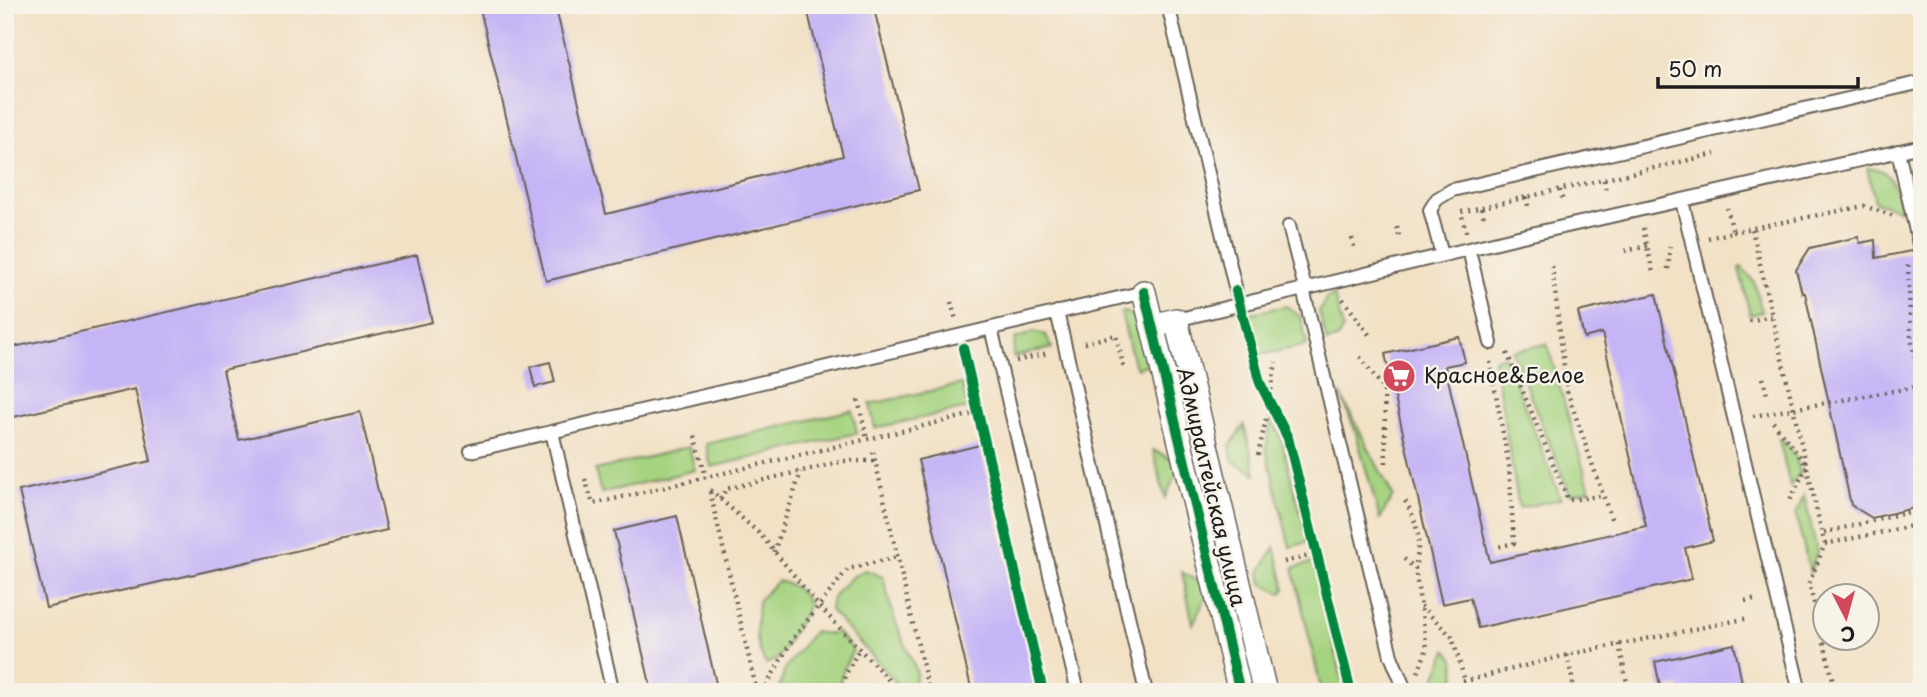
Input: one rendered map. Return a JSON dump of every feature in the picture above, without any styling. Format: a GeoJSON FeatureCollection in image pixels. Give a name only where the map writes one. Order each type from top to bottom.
{"type":"FeatureCollection","features":[{"type":"Feature","properties":{"kind":"street","name":"Адмиралтейская улица"},"geometry":{"type":"LineString","coordinates":[[1144,292],[1240,692]]}},
{"type":"Feature","properties":{"kind":"street"},"geometry":{"type":"LineString","coordinates":[[1152,326],[1176,320]]}},
{"type":"Feature","properties":{"kind":"street","name":"Адмиралтейская улица"},"geometry":{"type":"LineString","coordinates":[[1176,320],[1265,692]]}},
{"type":"Feature","properties":{"kind":"lane"},"geometry":{"type":"LineString","coordinates":[[1168,5],[1236,291]]}},
{"type":"Feature","properties":{"kind":"lane"},"geometry":{"type":"LineString","coordinates":[[1442,255],[1430,210],[1437,199],[1452,190],[1922,82]]}},
{"type":"Feature","properties":{"kind":"lane"},"geometry":{"type":"LineString","coordinates":[[1176,320],[1442,255],[1922,146]]}},
{"type":"Feature","properties":{"kind":"lane"},"geometry":{"type":"LineString","coordinates":[[1898,151],[1921,255]]}},
{"type":"Feature","properties":{"kind":"lane"},"geometry":{"type":"LineString","coordinates":[[1682,201],[1800,692]]}},
{"type":"Feature","properties":{"kind":"lane"},"geometry":{"type":"LineString","coordinates":[[1289,226],[1391,656],[1406,692]]}},
{"type":"Feature","properties":{"kind":"lane"},"geometry":{"type":"LineString","coordinates":[[1471,258],[1490,343]]}},
{"type":"Feature","properties":{"kind":"lane"},"geometry":{"type":"LineString","coordinates":[[471,451],[1144,292]]}},
{"type":"Feature","properties":{"kind":"lane"},"geometry":{"type":"LineString","coordinates":[[1058,312],[1146,692]]}},
{"type":"Feature","properties":{"kind":"lane"},"geometry":{"type":"LineString","coordinates":[[991,328],[1078,692]]}},
{"type":"Feature","properties":{"kind":"lane"},"geometry":{"type":"LineString","coordinates":[[552,432],[612,692]]}},
{"type":"Feature","properties":{"kind":"path"},"geometry":{"type":"LineString","coordinates":[[1466,237],[1461,212],[1715,153]]}},
{"type":"Feature","properties":{"kind":"path"},"geometry":{"type":"LineString","coordinates":[[1604,180],[1606,192]]}},
{"type":"Feature","properties":{"kind":"path"},"geometry":{"type":"LineString","coordinates":[[1559,190],[1563,202]]}},
{"type":"Feature","properties":{"kind":"path"},"geometry":{"type":"LineString","coordinates":[[1526,197],[1529,210]]}},
{"type":"Feature","properties":{"kind":"path"},"geometry":{"type":"LineString","coordinates":[[1725,201],[1733,232]]}},
{"type":"Feature","properties":{"kind":"path"},"geometry":{"type":"LineString","coordinates":[[1703,239],[1864,206],[1902,219]]}},
{"type":"Feature","properties":{"kind":"path"},"geometry":{"type":"LineString","coordinates":[[1481,208],[1485,221]]}},
{"type":"Feature","properties":{"kind":"path"},"geometry":{"type":"LineString","coordinates":[[1642,220],[1653,273]]}},
{"type":"Feature","properties":{"kind":"path"},"geometry":{"type":"LineString","coordinates":[[1397,228],[1400,240]]}},
{"type":"Feature","properties":{"kind":"path"},"geometry":{"type":"LineString","coordinates":[[1752,229],[1825,544],[1809,583],[1836,692]]}},
{"type":"Feature","properties":{"kind":"path"},"geometry":{"type":"LineString","coordinates":[[1352,239],[1355,251]]}},
{"type":"Feature","properties":{"kind":"path"},"geometry":{"type":"LineString","coordinates":[[1668,270],[1670,246],[1681,244]]}},
{"type":"Feature","properties":{"kind":"path"},"geometry":{"type":"LineString","coordinates":[[1625,251],[1647,246]]}},
{"type":"Feature","properties":{"kind":"path"},"geometry":{"type":"LineString","coordinates":[[1745,418],[1921,388],[1911,338],[1908,264],[1921,255]]}},
{"type":"Feature","properties":{"kind":"path"},"geometry":{"type":"LineString","coordinates":[[1552,266],[1567,391],[1601,496],[1612,521]]}},
{"type":"Feature","properties":{"kind":"path"},"geometry":{"type":"LineString","coordinates":[[1341,291],[1344,304],[1370,336]]}},
{"type":"Feature","properties":{"kind":"path"},"geometry":{"type":"LineString","coordinates":[[951,302],[957,324]]}},
{"type":"Feature","properties":{"kind":"path"},"geometry":{"type":"LineString","coordinates":[[1749,321],[1772,316]]}},
{"type":"Feature","properties":{"kind":"path"},"geometry":{"type":"LineString","coordinates":[[1080,345],[1116,335],[1124,369]]}},
{"type":"Feature","properties":{"kind":"path"},"geometry":{"type":"LineString","coordinates":[[963,348],[1043,692]]}},
{"type":"Feature","properties":{"kind":"path"},"geometry":{"type":"LineString","coordinates":[[1012,362],[1054,351]]}},
{"type":"Feature","properties":{"kind":"path"},"geometry":{"type":"LineString","coordinates":[[1498,547],[1514,544],[1509,467],[1489,357],[1507,353],[1568,500],[1601,496]]}},
{"type":"Feature","properties":{"kind":"path"},"geometry":{"type":"LineString","coordinates":[[1360,356],[1384,389],[1386,464]]}},
{"type":"Feature","properties":{"kind":"path"},"geometry":{"type":"LineString","coordinates":[[1270,397],[1276,362]]}},
{"type":"Feature","properties":{"kind":"path"},"geometry":{"type":"LineString","coordinates":[[1763,377],[1767,395]]}},
{"type":"Feature","properties":{"kind":"path"},"geometry":{"type":"LineString","coordinates":[[1258,456],[1272,415],[1259,383]]}},
{"type":"Feature","properties":{"kind":"path"},"geometry":{"type":"LineString","coordinates":[[858,400],[867,439]]}},
{"type":"Feature","properties":{"kind":"path"},"geometry":{"type":"LineString","coordinates":[[584,472],[593,504],[978,413]]}},
{"type":"Feature","properties":{"kind":"path"},"geometry":{"type":"LineString","coordinates":[[1773,422],[1807,466]]}},
{"type":"Feature","properties":{"kind":"path"},"geometry":{"type":"LineString","coordinates":[[695,436],[706,477]]}},
{"type":"Feature","properties":{"kind":"path"},"geometry":{"type":"LineString","coordinates":[[873,452],[929,692]]}},
{"type":"Feature","properties":{"kind":"path"},"geometry":{"type":"LineString","coordinates":[[720,499],[726,489],[845,461],[875,461]]}},
{"type":"Feature","properties":{"kind":"path"},"geometry":{"type":"LineString","coordinates":[[1790,500],[1807,466]]}},
{"type":"Feature","properties":{"kind":"path"},"geometry":{"type":"LineString","coordinates":[[774,552],[801,471]]}},
{"type":"Feature","properties":{"kind":"path"},"geometry":{"type":"LineString","coordinates":[[757,692],[710,490],[774,552],[818,605],[900,692]]}},
{"type":"Feature","properties":{"kind":"path"},"geometry":{"type":"LineString","coordinates":[[1405,500],[1415,517],[1420,544],[1415,568],[1427,648],[1415,681]]}},
{"type":"Feature","properties":{"kind":"path"},"geometry":{"type":"LineString","coordinates":[[1822,533],[1922,509]]}},
{"type":"Feature","properties":{"kind":"path"},"geometry":{"type":"LineString","coordinates":[[1825,544],[1922,524]]}},
{"type":"Feature","properties":{"kind":"path"},"geometry":{"type":"LineString","coordinates":[[1284,562],[1317,553]]}},
{"type":"Feature","properties":{"kind":"path"},"geometry":{"type":"LineString","coordinates":[[763,692],[792,640],[848,569],[897,557]]}},
{"type":"Feature","properties":{"kind":"path"},"geometry":{"type":"LineString","coordinates":[[1404,559],[1415,568]]}},
{"type":"Feature","properties":{"kind":"path"},"geometry":{"type":"LineString","coordinates":[[1745,601],[1764,597]]}},
{"type":"Feature","properties":{"kind":"path"},"geometry":{"type":"LineString","coordinates":[[1421,606],[1452,637],[1465,681]]}},
{"type":"Feature","properties":{"kind":"path"},"geometry":{"type":"LineString","coordinates":[[1454,692],[1465,681],[1567,655],[1749,618]]}},
{"type":"Feature","properties":{"kind":"path"},"geometry":{"type":"LineString","coordinates":[[1619,644],[1627,683]]}},
{"type":"Feature","properties":{"kind":"path"},"geometry":{"type":"LineString","coordinates":[[841,692],[847,671],[859,649]]}},
{"type":"Feature","properties":{"kind":"path"},"geometry":{"type":"LineString","coordinates":[[1567,655],[1576,692]]}},
{"type":"Feature","properties":{"kind":"green space"},"geometry":{"type":"Polygon","coordinates":[[[1867,168],[1883,171],[1888,176],[1895,188],[1901,210],[1875,202],[1867,168]]]}},
{"type":"Feature","properties":{"kind":"green space"},"geometry":{"type":"Polygon","coordinates":[[[1742,267],[1754,282],[1762,312],[1750,315],[1739,268],[1742,267]]]}},
{"type":"Feature","properties":{"kind":"green space"},"geometry":{"type":"Polygon","coordinates":[[[1334,294],[1343,329],[1337,339],[1327,342],[1319,312],[1326,299],[1334,294]]]}},
{"type":"Feature","properties":{"kind":"green space"},"geometry":{"type":"Polygon","coordinates":[[[1286,306],[1301,317],[1307,345],[1266,354],[1258,353],[1247,314],[1286,306]]]}},
{"type":"Feature","properties":{"kind":"green space"},"geometry":{"type":"Polygon","coordinates":[[[1125,312],[1140,319],[1152,363],[1137,368],[1134,364],[1121,313],[1125,312]]]}},
{"type":"Feature","properties":{"kind":"green space"},"geometry":{"type":"Polygon","coordinates":[[[1034,332],[1046,335],[1052,348],[1013,357],[1015,339],[1034,332]]]}},
{"type":"Feature","properties":{"kind":"green space"},"geometry":{"type":"Polygon","coordinates":[[[1547,344],[1590,490],[1570,494],[1512,351],[1547,344]]]}},
{"type":"Feature","properties":{"kind":"green space"},"geometry":{"type":"Polygon","coordinates":[[[1505,356],[1561,499],[1519,508],[1494,359],[1505,356]]]}},
{"type":"Feature","properties":{"kind":"green space"},"geometry":{"type":"Polygon","coordinates":[[[962,384],[968,408],[875,428],[870,404],[962,384]]]}},
{"type":"Feature","properties":{"kind":"green space"},"geometry":{"type":"Polygon","coordinates":[[[1340,393],[1393,496],[1380,519],[1355,430],[1340,393]]]}},
{"type":"Feature","properties":{"kind":"green space"},"geometry":{"type":"Polygon","coordinates":[[[852,410],[857,433],[711,467],[706,444],[852,410]]]}},
{"type":"Feature","properties":{"kind":"green space"},"geometry":{"type":"Polygon","coordinates":[[[1271,418],[1280,435],[1308,542],[1290,547],[1266,449],[1271,418]]]}},
{"type":"Feature","properties":{"kind":"green space"},"geometry":{"type":"Polygon","coordinates":[[[1244,425],[1256,474],[1233,461],[1230,446],[1244,425]]]}},
{"type":"Feature","properties":{"kind":"green space"},"geometry":{"type":"Polygon","coordinates":[[[1779,439],[1782,439],[1796,457],[1800,473],[1790,486],[1779,439]]]}},
{"type":"Feature","properties":{"kind":"green space"},"geometry":{"type":"Polygon","coordinates":[[[689,447],[695,470],[601,493],[595,470],[689,447]]]}},
{"type":"Feature","properties":{"kind":"green space"},"geometry":{"type":"Polygon","coordinates":[[[1153,450],[1175,461],[1178,471],[1165,498],[1153,450]]]}},
{"type":"Feature","properties":{"kind":"green space"},"geometry":{"type":"Polygon","coordinates":[[[1804,495],[1817,551],[1810,573],[1796,515],[1804,495]]]}},
{"type":"Feature","properties":{"kind":"green space"},"geometry":{"type":"Polygon","coordinates":[[[1275,547],[1285,589],[1281,594],[1262,583],[1260,572],[1275,547]]]}},
{"type":"Feature","properties":{"kind":"green space"},"geometry":{"type":"Polygon","coordinates":[[[1315,562],[1345,692],[1322,692],[1293,568],[1315,562]]]}},
{"type":"Feature","properties":{"kind":"green space"},"geometry":{"type":"Polygon","coordinates":[[[866,570],[883,577],[894,618],[917,673],[913,686],[900,687],[830,610],[833,598],[843,586],[866,570]]]}},
{"type":"Feature","properties":{"kind":"green space"},"geometry":{"type":"Polygon","coordinates":[[[1182,572],[1205,586],[1207,595],[1193,624],[1182,572]]]}},
{"type":"Feature","properties":{"kind":"green space"},"geometry":{"type":"Polygon","coordinates":[[[777,581],[796,588],[809,605],[778,659],[766,664],[757,641],[758,601],[777,581]]]}},
{"type":"Feature","properties":{"kind":"green space"},"geometry":{"type":"Polygon","coordinates":[[[836,631],[853,650],[843,670],[837,692],[778,692],[785,669],[813,632],[831,634],[836,631]]]}},
{"type":"Feature","properties":{"kind":"green space"},"geometry":{"type":"Polygon","coordinates":[[[1447,650],[1454,659],[1456,676],[1443,692],[1429,692],[1447,650]]]}},
{"type":"Feature","properties":{"kind":"building"},"geometry":{"type":"Polygon","coordinates":[[[479,5],[555,5],[606,214],[843,156],[806,5],[873,5],[919,190],[546,281],[479,5]]]}},
{"type":"Feature","properties":{"kind":"building"},"geometry":{"type":"Polygon","coordinates":[[[1858,237],[1860,243],[1875,240],[1876,258],[1911,251],[1922,257],[1922,506],[1872,518],[1851,505],[1805,293],[1802,293],[1796,270],[1810,248],[1858,237]]]}},
{"type":"Feature","properties":{"kind":"building"},"geometry":{"type":"Polygon","coordinates":[[[417,255],[432,322],[223,370],[239,440],[360,412],[387,530],[46,608],[19,491],[151,461],[135,389],[5,419],[5,349],[417,255]]]}},
{"type":"Feature","properties":{"kind":"building"},"geometry":{"type":"Polygon","coordinates":[[[1656,294],[1713,541],[1685,548],[1692,579],[1478,628],[1470,598],[1442,604],[1385,354],[1459,337],[1465,362],[1445,366],[1490,562],[1646,526],[1602,333],[1584,338],[1578,312],[1656,294]]]}},
{"type":"Feature","properties":{"kind":"building"},"geometry":{"type":"Polygon","coordinates":[[[550,362],[555,382],[535,387],[530,367],[550,362]]]}},
{"type":"Feature","properties":{"kind":"building"},"geometry":{"type":"Polygon","coordinates":[[[980,445],[1038,692],[972,692],[918,460],[980,445]]]}},
{"type":"Feature","properties":{"kind":"building"},"geometry":{"type":"Polygon","coordinates":[[[677,516],[718,692],[652,692],[614,531],[677,516]]]}},
{"type":"Feature","properties":{"kind":"building"},"geometry":{"type":"Polygon","coordinates":[[[1734,644],[1744,692],[1681,692],[1680,686],[1661,690],[1655,662],[1734,644]]]}},
{"type":"Feature","properties":{"kind":"cycle path"},"geometry":{"type":"LineString","coordinates":[[1236,291],[1260,383],[1288,438],[1351,692]]}},
{"type":"Feature","properties":{"kind":"cycle path"},"geometry":{"type":"LineString","coordinates":[[1144,292],[1240,692]]}},
{"type":"Feature","properties":{"kind":"cycle path"},"geometry":{"type":"LineString","coordinates":[[963,348],[1043,692]]}},
{"type":"Feature","properties":{"kind":"place","name":"Красное&Белое"},"geometry":{"type":"Point","coordinates":[1399,376]}}]}
